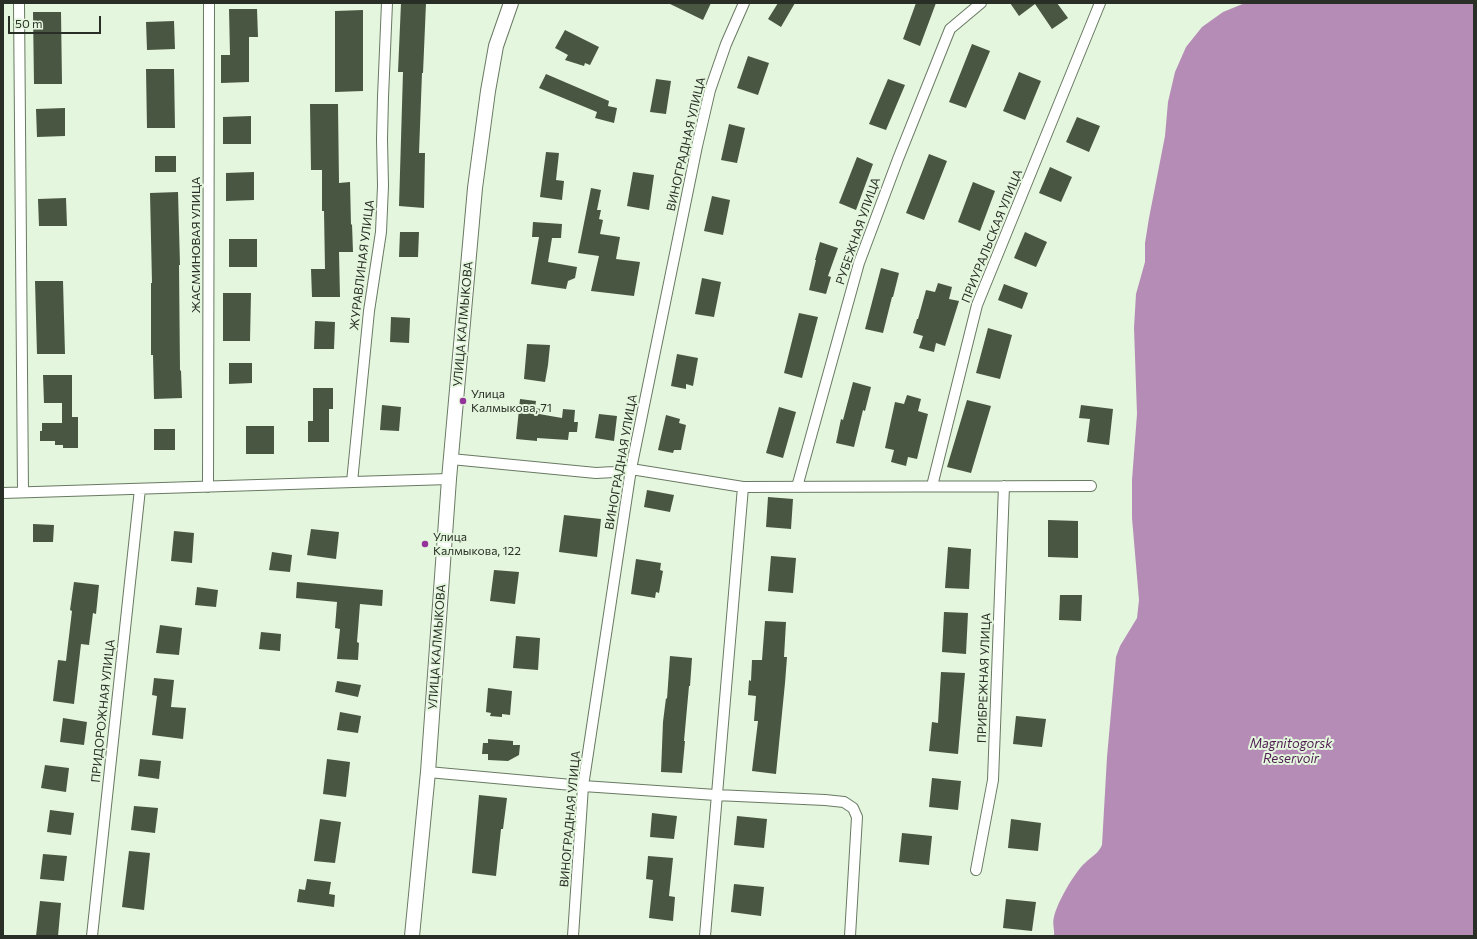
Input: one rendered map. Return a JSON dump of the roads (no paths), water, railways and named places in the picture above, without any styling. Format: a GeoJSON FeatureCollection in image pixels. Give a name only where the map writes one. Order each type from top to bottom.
{"type":"FeatureCollection","features":[{"type":"Feature","properties":{"kind":"main road","name":"УЛИЦА КАЛМЫКОВА"},"geometry":{"type":"LineString","coordinates":[[412,936],[428,772],[449,479],[475,188],[488,91],[496,46],[511,3]]}},
{"type":"Feature","properties":{"kind":"street"},"geometry":{"type":"LineString","coordinates":[[19,3],[24,492]]}},
{"type":"Feature","properties":{"kind":"street","name":"ЖАСМИНОВАЯ УЛИЦА"},"geometry":{"type":"LineString","coordinates":[[208,486],[210,3]]}},
{"type":"Feature","properties":{"kind":"street","name":"ЖУРАВЛИНАЯ УЛИЦА"},"geometry":{"type":"LineString","coordinates":[[352,482],[369,311],[381,232],[383,186],[383,104],[387,3]]}},
{"type":"Feature","properties":{"kind":"street","name":"ВИНОГРАДНАЯ УЛИЦА"},"geometry":{"type":"LineString","coordinates":[[573,936],[583,786],[631,469],[697,146],[710,90],[726,44],[744,3]]}},
{"type":"Feature","properties":{"kind":"street","name":"РУБЕЖНАЯ УЛИЦА"},"geometry":{"type":"LineString","coordinates":[[798,487],[859,262],[950,29],[981,3]]}},
{"type":"Feature","properties":{"kind":"street","name":"ПРИУРАЛЬСКАЯ УЛИЦА"},"geometry":{"type":"LineString","coordinates":[[932,486],[977,305],[1100,3]]}},
{"type":"Feature","properties":{"kind":"street"},"geometry":{"type":"LineString","coordinates":[[451,459],[596,473],[631,469],[743,487],[1091,486]]}},
{"type":"Feature","properties":{"kind":"street"},"geometry":{"type":"LineString","coordinates":[[3,493],[449,479]]}},
{"type":"Feature","properties":{"kind":"street","name":"ПРИБРЕЖНАЯ УЛИЦА"},"geometry":{"type":"LineString","coordinates":[[976,870],[992,780],[1004,486]]}},
{"type":"Feature","properties":{"kind":"street"},"geometry":{"type":"LineString","coordinates":[[705,936],[743,487]]}},
{"type":"Feature","properties":{"kind":"street","name":"ПРИДОРОЖНАЯ УЛИЦА"},"geometry":{"type":"LineString","coordinates":[[92,936],[140,489]]}},
{"type":"Feature","properties":{"kind":"street"},"geometry":{"type":"LineString","coordinates":[[428,772],[583,786],[844,802],[853,808],[857,817],[850,936]]}},
{"type":"Feature","properties":{"kind":"water","name":"Magnitogorsk Reservoir"},"geometry":{"type":"Polygon","coordinates":[[[1245,3],[1474,3],[1474,936],[1054,936],[1054,917],[1062,896],[1081,868],[1097,853],[1102,845],[1107,757],[1116,657],[1120,646],[1137,618],[1139,600],[1132,518],[1132,480],[1137,414],[1134,328],[1136,294],[1145,262],[1145,243],[1165,136],[1168,102],[1175,72],[1186,47],[1202,27],[1223,12],[1245,3]]]}},
{"type":"Feature","properties":{"kind":"place","name":"Улица Калмыкова, 71"},"geometry":{"type":"Point","coordinates":[463,401]}},
{"type":"Feature","properties":{"kind":"place","name":"Улица Калмыкова, 122"},"geometry":{"type":"Point","coordinates":[425,544]}}]}
